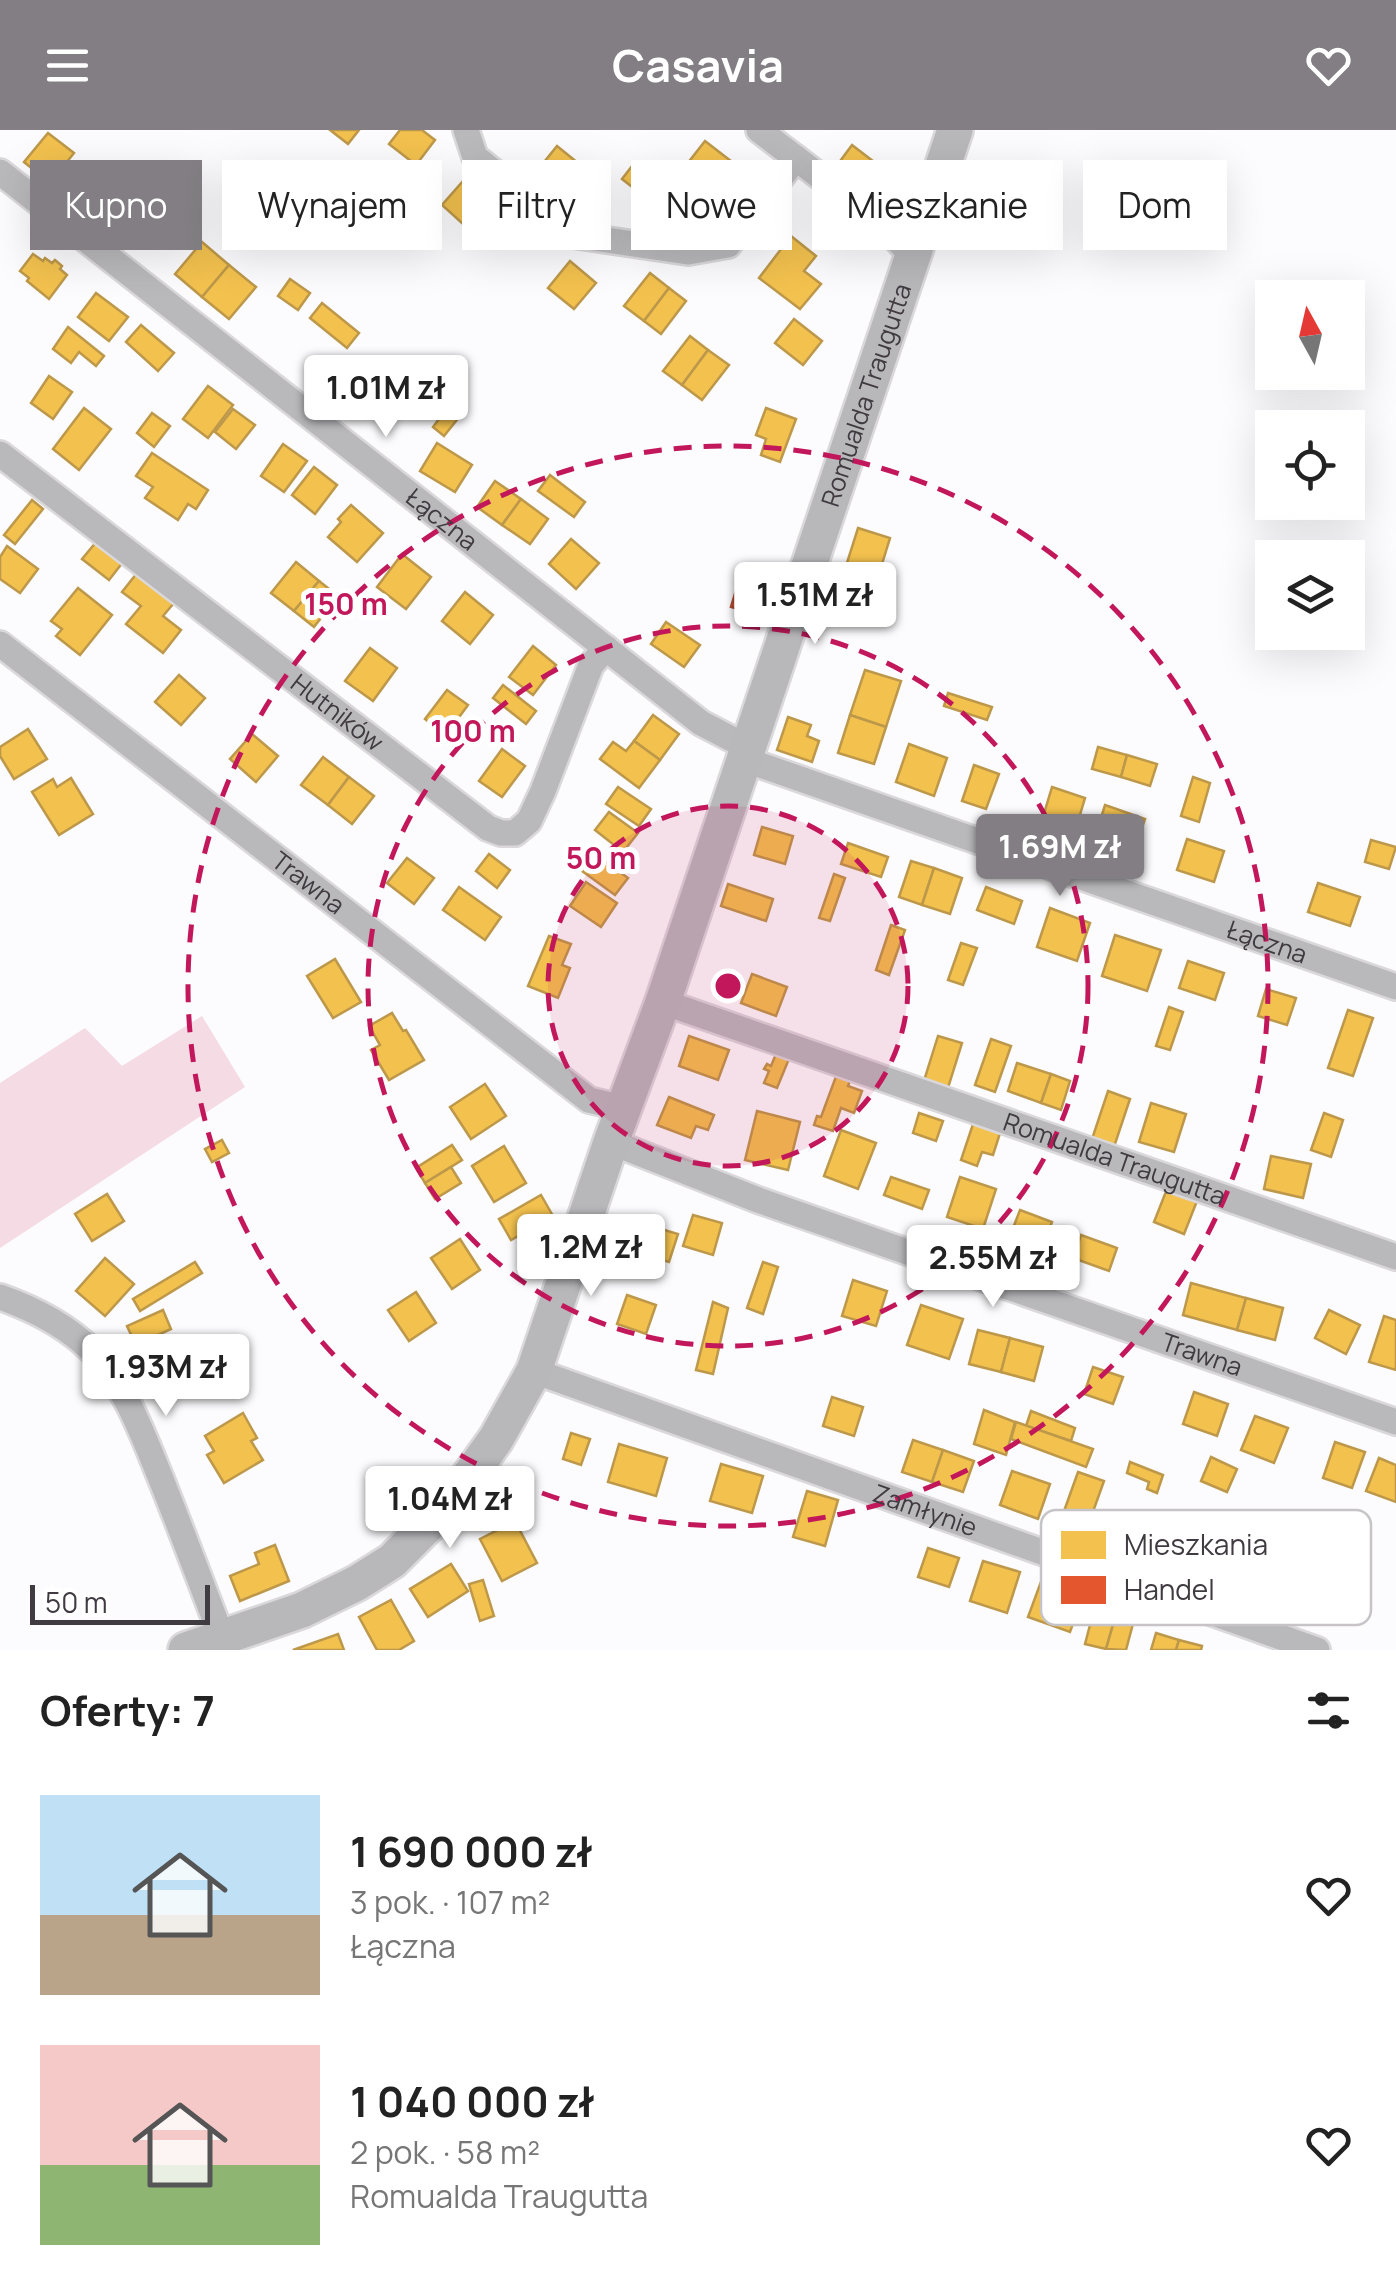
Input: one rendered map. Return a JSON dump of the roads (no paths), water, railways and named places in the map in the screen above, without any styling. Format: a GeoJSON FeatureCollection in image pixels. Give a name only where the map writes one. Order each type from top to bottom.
{"type":"FeatureCollection","features":[{"type":"Feature","properties":{"kind":"main road","name":"Romualda Traugutta"},"geometry":{"type":"LineString","coordinates":[[186,1650],[222,1644],[302,1610],[392,1561],[450,1503],[496,1439],[534,1371],[611,1142],[664,1002],[955,130]]}},
{"type":"Feature","properties":{"kind":"street"},"geometry":{"type":"LineString","coordinates":[[466,130],[476,157],[573,236],[688,252],[728,245],[796,158]]}},
{"type":"Feature","properties":{"kind":"street"},"geometry":{"type":"LineString","coordinates":[[759,130],[877,220],[912,256]]}},
{"type":"Feature","properties":{"kind":"street","name":"Łączna"},"geometry":{"type":"LineString","coordinates":[[0,172],[701,723],[745,753],[1396,986]]}},
{"type":"Feature","properties":{"kind":"street","name":"Hutników"},"geometry":{"type":"LineString","coordinates":[[0,454],[488,828],[501,833],[516,833],[529,821],[591,664],[606,648]]}},
{"type":"Feature","properties":{"kind":"street","name":"Trawna"},"geometry":{"type":"LineString","coordinates":[[0,644],[588,1100],[623,1108]]}},
{"type":"Feature","properties":{"kind":"street","name":"Romualda Traugutta"},"geometry":{"type":"LineString","coordinates":[[664,1002],[1396,1257]]}},
{"type":"Feature","properties":{"kind":"street","name":"Trawna"},"geometry":{"type":"LineString","coordinates":[[611,1142],[758,1200],[1396,1422]]}},
{"type":"Feature","properties":{"kind":"street"},"geometry":{"type":"LineString","coordinates":[[0,1297],[63,1326],[93,1352],[116,1383],[145,1440],[222,1644]]}},
{"type":"Feature","properties":{"kind":"street","name":"Zamłynie"},"geometry":{"type":"LineString","coordinates":[[534,1371],[1041,1551]]}},
{"type":"Feature","properties":{"kind":"street","name":"Zamłynie"},"geometry":{"type":"LineString","coordinates":[[1248,1625],[1318,1650]]}}]}
